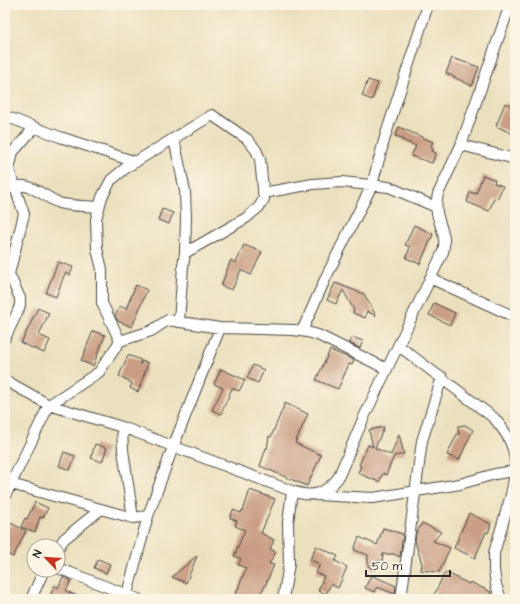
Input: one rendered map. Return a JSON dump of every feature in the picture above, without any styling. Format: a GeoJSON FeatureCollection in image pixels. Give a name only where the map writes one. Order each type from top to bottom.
{"type":"FeatureCollection","features":[{"type":"Feature","properties":{"kind":"street"},"geometry":{"type":"LineString","coordinates":[[302,331],[327,274],[372,185],[385,137],[428,5]]}},
{"type":"Feature","properties":{"kind":"street"},"geometry":{"type":"LineString","coordinates":[[312,495],[322,492],[331,486],[338,478],[364,417],[443,252],[445,241],[443,231],[436,214],[438,194],[461,145],[510,5]]}},
{"type":"Feature","properties":{"kind":"street"},"geometry":{"type":"LineString","coordinates":[[120,341],[102,302],[102,269],[97,249],[96,219],[102,197],[111,180],[136,162],[212,115],[247,139],[256,150],[260,159],[264,199],[259,207],[246,218],[185,253]]}},
{"type":"Feature","properties":{"kind":"street"},"geometry":{"type":"LineString","coordinates":[[5,116],[60,138],[136,162]]}},
{"type":"Feature","properties":{"kind":"street"},"geometry":{"type":"LineString","coordinates":[[5,338],[20,305],[20,298],[9,274],[8,264],[24,214],[10,188],[9,170],[13,152],[34,128]]}},
{"type":"Feature","properties":{"kind":"street"},"geometry":{"type":"LineString","coordinates":[[174,139],[185,191],[186,218],[185,253],[179,322]]}},
{"type":"Feature","properties":{"kind":"street"},"geometry":{"type":"LineString","coordinates":[[461,145],[515,159]]}},
{"type":"Feature","properties":{"kind":"street"},"geometry":{"type":"LineString","coordinates":[[263,193],[313,184],[342,182],[389,187],[436,207]]}},
{"type":"Feature","properties":{"kind":"street"},"geometry":{"type":"LineString","coordinates":[[10,188],[29,187],[60,203],[99,207]]}},
{"type":"Feature","properties":{"kind":"street"},"geometry":{"type":"LineString","coordinates":[[430,278],[515,317]]}},
{"type":"Feature","properties":{"kind":"street"},"geometry":{"type":"LineString","coordinates":[[5,496],[49,405],[99,372],[120,341],[151,331],[168,320],[220,328],[302,331],[318,335],[388,369]]}},
{"type":"Feature","properties":{"kind":"street"},"geometry":{"type":"LineString","coordinates":[[127,594],[148,516],[173,447],[220,328]]}},
{"type":"Feature","properties":{"kind":"street"},"geometry":{"type":"LineString","coordinates":[[399,346],[442,377],[494,418],[506,432],[514,450],[515,462]]}},
{"type":"Feature","properties":{"kind":"street"},"geometry":{"type":"LineString","coordinates":[[401,599],[422,441],[442,377]]}},
{"type":"Feature","properties":{"kind":"street"},"geometry":{"type":"LineString","coordinates":[[5,380],[49,405],[122,428],[302,495],[373,498],[460,484],[495,474],[515,471]]}},
{"type":"Feature","properties":{"kind":"street"},"geometry":{"type":"LineString","coordinates":[[122,428],[123,450],[133,518]]}},
{"type":"Feature","properties":{"kind":"street"},"geometry":{"type":"LineString","coordinates":[[501,599],[496,585],[494,553],[512,495],[515,474]]}},
{"type":"Feature","properties":{"kind":"street"},"geometry":{"type":"LineString","coordinates":[[11,484],[133,518],[148,516]]}},
{"type":"Feature","properties":{"kind":"street"},"geometry":{"type":"LineString","coordinates":[[283,599],[289,564],[288,523],[292,492]]}},
{"type":"Feature","properties":{"kind":"street"},"geometry":{"type":"LineString","coordinates":[[65,538],[101,509]]}},
{"type":"Feature","properties":{"kind":"street"},"geometry":{"type":"LineString","coordinates":[[66,571],[138,599]]}},
{"type":"Feature","properties":{"kind":"street"},"geometry":{"type":"LineString","coordinates":[[31,599],[40,578]]}},
{"type":"Feature","properties":{"kind":"building"},"geometry":{"type":"Polygon","coordinates":[[[452,58],[479,67],[472,86],[446,73],[452,58]]]}},
{"type":"Feature","properties":{"kind":"building"},"geometry":{"type":"Polygon","coordinates":[[[368,80],[378,83],[372,100],[362,96],[368,80]]]}},
{"type":"Feature","properties":{"kind":"building"},"geometry":{"type":"Polygon","coordinates":[[[505,103],[515,107],[515,135],[496,126],[505,103]]]}},
{"type":"Feature","properties":{"kind":"building"},"geometry":{"type":"Polygon","coordinates":[[[399,127],[433,142],[431,146],[433,148],[432,151],[436,153],[432,163],[411,156],[416,146],[402,140],[402,138],[395,136],[399,127]]]}},
{"type":"Feature","properties":{"kind":"building"},"geometry":{"type":"Polygon","coordinates":[[[483,175],[495,180],[494,183],[503,186],[497,199],[494,198],[489,211],[467,202],[470,192],[476,194],[483,175]]]}},
{"type":"Feature","properties":{"kind":"building"},"geometry":{"type":"Polygon","coordinates":[[[162,209],[173,213],[169,224],[158,220],[162,209]]]}},
{"type":"Feature","properties":{"kind":"building"},"geometry":{"type":"Polygon","coordinates":[[[414,225],[433,234],[420,264],[406,258],[410,247],[405,245],[414,225]]]}},
{"type":"Feature","properties":{"kind":"building"},"geometry":{"type":"Polygon","coordinates":[[[244,245],[262,252],[251,275],[241,270],[232,290],[221,286],[231,260],[236,263],[244,245]]]}},
{"type":"Feature","properties":{"kind":"building"},"geometry":{"type":"Polygon","coordinates":[[[58,262],[73,267],[70,275],[65,273],[56,297],[46,293],[58,262]]]}},
{"type":"Feature","properties":{"kind":"building"},"geometry":{"type":"Polygon","coordinates":[[[335,283],[364,294],[376,316],[367,311],[365,318],[353,313],[354,310],[343,290],[336,304],[327,300],[335,283]]]}},
{"type":"Feature","properties":{"kind":"building"},"geometry":{"type":"Polygon","coordinates":[[[136,285],[147,290],[132,327],[118,321],[115,316],[120,306],[126,309],[136,285]]]}},
{"type":"Feature","properties":{"kind":"building"},"geometry":{"type":"Polygon","coordinates":[[[434,303],[455,313],[450,325],[429,315],[434,303]]]}},
{"type":"Feature","properties":{"kind":"building"},"geometry":{"type":"Polygon","coordinates":[[[38,308],[49,313],[39,335],[50,340],[44,353],[21,343],[38,308]]]}},
{"type":"Feature","properties":{"kind":"building"},"geometry":{"type":"Polygon","coordinates":[[[93,331],[105,335],[93,366],[81,361],[93,331]]]}},
{"type":"Feature","properties":{"kind":"building"},"geometry":{"type":"Polygon","coordinates":[[[352,337],[363,341],[360,348],[349,343],[352,337]]]}},
{"type":"Feature","properties":{"kind":"building"},"geometry":{"type":"Polygon","coordinates":[[[330,350],[354,360],[352,365],[349,364],[338,389],[316,380],[330,350]]]}},
{"type":"Feature","properties":{"kind":"building"},"geometry":{"type":"Polygon","coordinates":[[[128,355],[141,360],[139,364],[141,364],[142,361],[148,363],[138,392],[130,388],[132,383],[119,376],[128,355]]]}},
{"type":"Feature","properties":{"kind":"building"},"geometry":{"type":"Polygon","coordinates":[[[253,365],[264,370],[258,383],[247,378],[253,365]]]}},
{"type":"Feature","properties":{"kind":"building"},"geometry":{"type":"Polygon","coordinates":[[[221,369],[245,380],[239,391],[232,388],[221,414],[212,410],[223,388],[214,384],[221,369]]]}},
{"type":"Feature","properties":{"kind":"building"},"geometry":{"type":"Polygon","coordinates":[[[285,403],[308,414],[295,443],[321,455],[307,486],[260,466],[266,448],[267,449],[269,436],[271,437],[285,403]]]}},
{"type":"Feature","properties":{"kind":"building"},"geometry":{"type":"Polygon","coordinates":[[[465,425],[473,430],[459,460],[447,455],[457,434],[459,434],[458,426],[465,425]]]}},
{"type":"Feature","properties":{"kind":"building"},"geometry":{"type":"Polygon","coordinates":[[[384,427],[375,448],[391,455],[399,434],[404,454],[394,456],[386,475],[383,473],[379,482],[358,473],[361,466],[359,465],[368,445],[373,447],[369,430],[384,427]]]}},
{"type":"Feature","properties":{"kind":"building"},"geometry":{"type":"Polygon","coordinates":[[[95,444],[107,448],[102,462],[91,458],[95,444]]]}},
{"type":"Feature","properties":{"kind":"building"},"geometry":{"type":"Polygon","coordinates":[[[64,452],[75,456],[70,470],[59,466],[64,452]]]}},
{"type":"Feature","properties":{"kind":"building"},"geometry":{"type":"Polygon","coordinates":[[[250,490],[275,499],[261,533],[274,540],[270,549],[276,552],[269,564],[274,565],[265,586],[256,599],[234,599],[246,568],[238,565],[241,559],[234,556],[245,530],[235,526],[237,521],[230,518],[233,510],[241,513],[242,510],[243,511],[250,490]]]}},
{"type":"Feature","properties":{"kind":"building"},"geometry":{"type":"Polygon","coordinates":[[[35,502],[48,508],[43,518],[40,517],[35,532],[21,527],[25,518],[27,519],[35,502]]]}},
{"type":"Feature","properties":{"kind":"building"},"geometry":{"type":"Polygon","coordinates":[[[469,513],[491,524],[475,558],[454,548],[469,513]]]}},
{"type":"Feature","properties":{"kind":"building"},"geometry":{"type":"Polygon","coordinates":[[[11,523],[26,531],[13,557],[5,553],[5,534],[11,523]]]}},
{"type":"Feature","properties":{"kind":"building"},"geometry":{"type":"Polygon","coordinates":[[[422,523],[441,532],[433,541],[450,548],[439,572],[421,570],[422,564],[415,541],[416,534],[422,523]]]}},
{"type":"Feature","properties":{"kind":"building"},"geometry":{"type":"Polygon","coordinates":[[[383,528],[403,534],[400,557],[394,554],[383,554],[382,561],[379,561],[374,570],[368,566],[368,555],[354,550],[359,537],[377,545],[383,528]]]}},
{"type":"Feature","properties":{"kind":"building"},"geometry":{"type":"Polygon","coordinates":[[[316,546],[338,556],[335,561],[347,567],[338,588],[331,584],[326,594],[318,591],[324,576],[316,573],[320,564],[310,560],[316,546]]]}},
{"type":"Feature","properties":{"kind":"building"},"geometry":{"type":"Polygon","coordinates":[[[197,556],[186,583],[172,577],[180,570],[197,556]]]}},
{"type":"Feature","properties":{"kind":"building"},"geometry":{"type":"Polygon","coordinates":[[[98,559],[110,564],[106,573],[94,568],[98,559]]]}},
{"type":"Feature","properties":{"kind":"building"},"geometry":{"type":"Polygon","coordinates":[[[445,572],[469,584],[470,582],[491,592],[488,599],[432,599],[445,572]]]}},
{"type":"Feature","properties":{"kind":"building"},"geometry":{"type":"Polygon","coordinates":[[[371,575],[396,586],[395,594],[377,587],[374,592],[365,588],[371,575]]]}},
{"type":"Feature","properties":{"kind":"building"},"geometry":{"type":"Polygon","coordinates":[[[63,578],[71,580],[66,591],[84,599],[49,599],[54,586],[58,588],[63,578]]]}}]}
